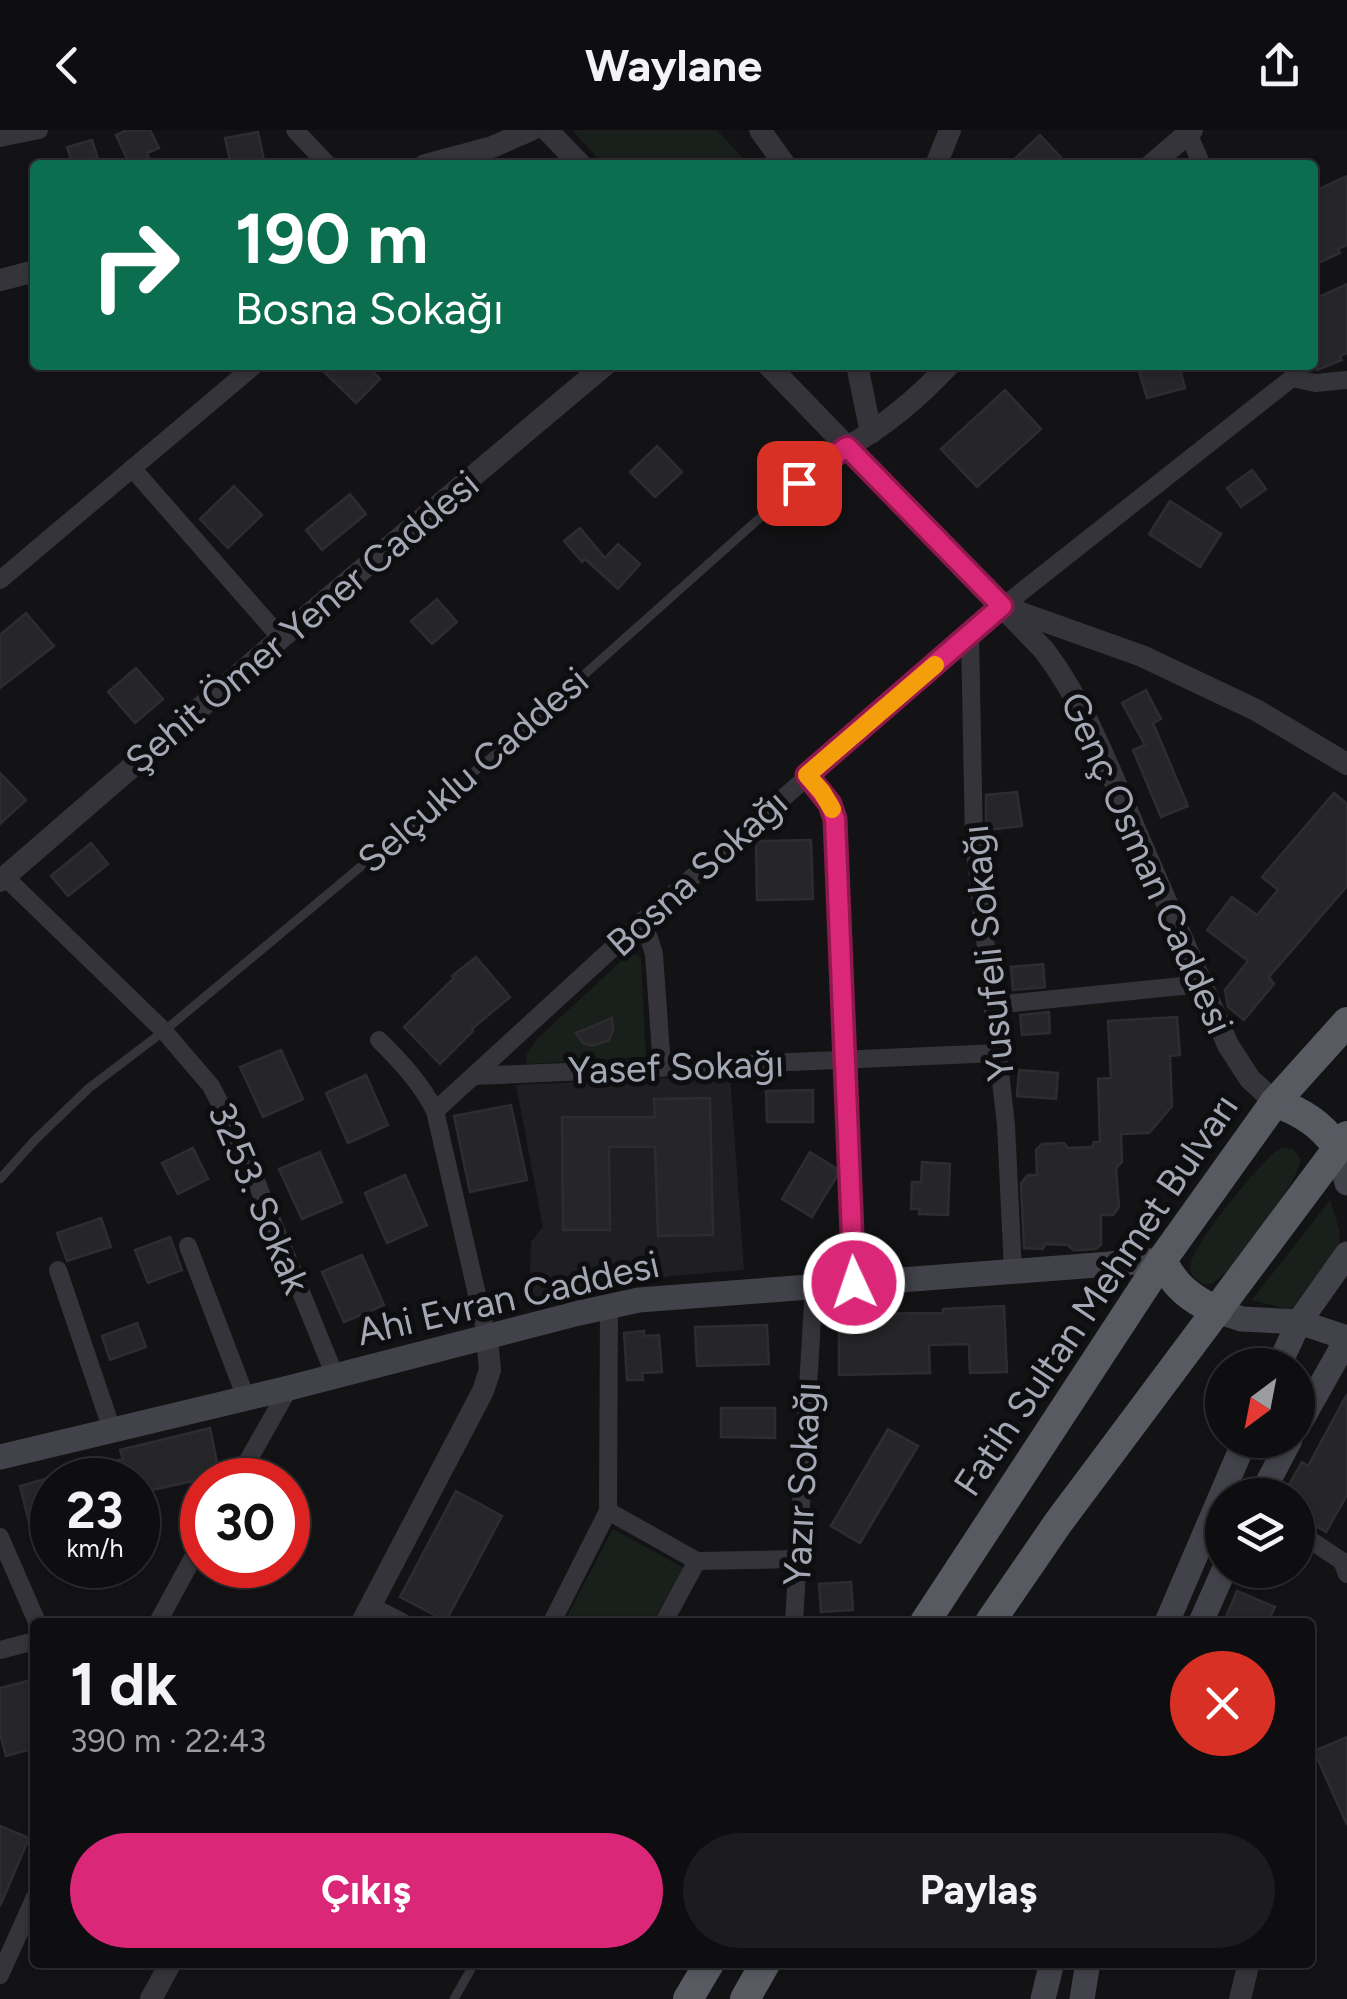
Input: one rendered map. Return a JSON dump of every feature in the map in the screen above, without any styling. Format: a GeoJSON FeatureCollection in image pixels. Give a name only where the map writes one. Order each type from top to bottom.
{"type":"FeatureCollection","features":[{"type":"Feature","properties":{"kind":"highway","name":"Fatih Sultan Mehmet Bulvarı"},"geometry":{"type":"LineString","coordinates":[[928,1618],[1162,1260],[1275,1102],[1347,1022]]}},
{"type":"Feature","properties":{"kind":"highway"},"geometry":{"type":"LineString","coordinates":[[993,1618],[1058,1523],[1342,1142],[1310,1118],[1275,1102]]}},
{"type":"Feature","properties":{"kind":"highway"},"geometry":{"type":"LineString","coordinates":[[1162,1260],[1177,1286],[1217,1311]]}},
{"type":"Feature","properties":{"kind":"highway"},"geometry":{"type":"LineString","coordinates":[[688,1999],[706,1968]]}},
{"type":"Feature","properties":{"kind":"highway"},"geometry":{"type":"LineString","coordinates":[[746,1999],[763,1968]]}},
{"type":"Feature","properties":{"kind":"main road"},"geometry":{"type":"LineString","coordinates":[[1342,1142],[1347,1183]]}},
{"type":"Feature","properties":{"kind":"main road"},"geometry":{"type":"LineString","coordinates":[[1287,1348],[1299,1322],[1347,1254]]}},
{"type":"Feature","properties":{"kind":"main road","name":"Ahi Evran Caddesi"},"geometry":{"type":"LineString","coordinates":[[0,1457],[609,1306],[671,1296],[1162,1260]]}},
{"type":"Feature","properties":{"kind":"main road"},"geometry":{"type":"LineString","coordinates":[[1217,1311],[1242,1319],[1299,1322],[1347,1338],[1315,1395]]}},
{"type":"Feature","properties":{"kind":"main road"},"geometry":{"type":"LineString","coordinates":[[1169,1618],[1238,1458]]}},
{"type":"Feature","properties":{"kind":"main road"},"geometry":{"type":"LineString","coordinates":[[1203,1618],[1216,1588]]}},
{"type":"Feature","properties":{"kind":"main road"},"geometry":{"type":"LineString","coordinates":[[1043,1999],[1051,1968]]}},
{"type":"Feature","properties":{"kind":"main road"},"geometry":{"type":"LineString","coordinates":[[1082,1999],[1087,1968]]}},
{"type":"Feature","properties":{"kind":"street"},"geometry":{"type":"LineString","coordinates":[[0,138],[38,130]]}},
{"type":"Feature","properties":{"kind":"street"},"geometry":{"type":"LineString","coordinates":[[295,130],[323,160]]}},
{"type":"Feature","properties":{"kind":"street"},"geometry":{"type":"LineString","coordinates":[[444,160],[492,147],[531,130]]}},
{"type":"Feature","properties":{"kind":"street"},"geometry":{"type":"LineString","coordinates":[[547,130],[576,160]]}},
{"type":"Feature","properties":{"kind":"street"},"geometry":{"type":"LineString","coordinates":[[760,130],[781,160]]}},
{"type":"Feature","properties":{"kind":"street"},"geometry":{"type":"LineString","coordinates":[[938,160],[950,130]]}},
{"type":"Feature","properties":{"kind":"street"},"geometry":{"type":"LineString","coordinates":[[1158,160],[1190,132],[1200,160]]}},
{"type":"Feature","properties":{"kind":"street"},"geometry":{"type":"LineString","coordinates":[[0,280],[30,272]]}},
{"type":"Feature","properties":{"kind":"street"},"geometry":{"type":"LineString","coordinates":[[0,580],[249,370]]}},
{"type":"Feature","properties":{"kind":"street","name":"Şehit Ömer Yener Caddesi"},"geometry":{"type":"LineString","coordinates":[[2,879],[600,370]]}},
{"type":"Feature","properties":{"kind":"street","name":"Genç Osman Caddesi"},"geometry":{"type":"LineString","coordinates":[[773,370],[1044,650],[1064,676],[1114,780],[1228,1045],[1250,1079],[1275,1102]]}},
{"type":"Feature","properties":{"kind":"street"},"geometry":{"type":"LineString","coordinates":[[858,370],[872,434]]}},
{"type":"Feature","properties":{"kind":"street","name":"Selçuklu Caddesi"},"geometry":{"type":"LineString","coordinates":[[847,447],[900,412],[944,370]]}},
{"type":"Feature","properties":{"kind":"street"},"geometry":{"type":"LineString","coordinates":[[1289,372],[1315,384],[1347,380]]}},
{"type":"Feature","properties":{"kind":"street","name":"Bosna Sokağı"},"geometry":{"type":"LineString","coordinates":[[435,1111],[640,923],[1002,606],[1289,372]]}},
{"type":"Feature","properties":{"kind":"street"},"geometry":{"type":"LineString","coordinates":[[132,468],[282,638]]}},
{"type":"Feature","properties":{"kind":"street"},"geometry":{"type":"LineString","coordinates":[[1002,606],[1142,656],[1256,710],[1347,764]]}},
{"type":"Feature","properties":{"kind":"street","name":"Yusufeli Sokağı"},"geometry":{"type":"LineString","coordinates":[[970,634],[974,842],[1006,1125],[1012,1271]]}},
{"type":"Feature","properties":{"kind":"street"},"geometry":{"type":"LineString","coordinates":[[807,775],[830,804],[835,819],[854,1283]]}},
{"type":"Feature","properties":{"kind":"street","name":"3253. Sokak"},"geometry":{"type":"LineString","coordinates":[[2,879],[164,1031],[211,1086],[242,1144],[334,1376]]}},
{"type":"Feature","properties":{"kind":"street"},"geometry":{"type":"LineString","coordinates":[[640,923],[654,954],[662,1068]]}},
{"type":"Feature","properties":{"kind":"street"},"geometry":{"type":"LineString","coordinates":[[994,1006],[1202,984]]}},
{"type":"Feature","properties":{"kind":"street"},"geometry":{"type":"LineString","coordinates":[[366,1614],[483,1391],[490,1370],[487,1338],[435,1111],[409,1070],[379,1040]]}},
{"type":"Feature","properties":{"kind":"street","name":"Yasef Sokağı"},"geometry":{"type":"LineString","coordinates":[[474,1076],[998,1053]]}},
{"type":"Feature","properties":{"kind":"street"},"geometry":{"type":"LineString","coordinates":[[188,1246],[246,1398]]}},
{"type":"Feature","properties":{"kind":"street"},"geometry":{"type":"LineString","coordinates":[[58,1270],[112,1430]]}},
{"type":"Feature","properties":{"kind":"street","name":"Yazır Sokağı"},"geometry":{"type":"LineString","coordinates":[[794,1618],[814,1286]]}},
{"type":"Feature","properties":{"kind":"street"},"geometry":{"type":"LineString","coordinates":[[554,1618],[608,1510],[609,1306]]}},
{"type":"Feature","properties":{"kind":"street"},"geometry":{"type":"LineString","coordinates":[[1321,1384],[1347,1374]]}},
{"type":"Feature","properties":{"kind":"street"},"geometry":{"type":"LineString","coordinates":[[249,1458],[289,1388]]}},
{"type":"Feature","properties":{"kind":"street"},"geometry":{"type":"LineString","coordinates":[[608,1510],[698,1561],[798,1559]]}},
{"type":"Feature","properties":{"kind":"street"},"geometry":{"type":"LineString","coordinates":[[0,1537],[35,1618]]}},
{"type":"Feature","properties":{"kind":"street"},"geometry":{"type":"LineString","coordinates":[[1315,1544],[1345,1564]]}},
{"type":"Feature","properties":{"kind":"street"},"geometry":{"type":"LineString","coordinates":[[666,1618],[698,1561]]}},
{"type":"Feature","properties":{"kind":"street"},"geometry":{"type":"LineString","coordinates":[[160,1618],[180,1582]]}},
{"type":"Feature","properties":{"kind":"street"},"geometry":{"type":"LineString","coordinates":[[0,1650],[30,1642]]}},
{"type":"Feature","properties":{"kind":"street"},"geometry":{"type":"LineString","coordinates":[[0,1975],[6,1943],[30,1905]]}},
{"type":"Feature","properties":{"kind":"street"},"geometry":{"type":"LineString","coordinates":[[151,1999],[168,1968]]}},
{"type":"Feature","properties":{"kind":"street"},"geometry":{"type":"LineString","coordinates":[[1240,1999],[1247,1968]]}},
{"type":"Feature","properties":{"kind":"lane","name":"Selçuklu Caddesi"},"geometry":{"type":"LineString","coordinates":[[0,1179],[89,1088],[164,1031],[456,788],[799,483],[847,447]]}},
{"type":"Feature","properties":{"kind":"lane"},"geometry":{"type":"LineString","coordinates":[[454,1999],[471,1968]]}},
{"type":"Feature","properties":{"kind":"shaded area"},"geometry":{"type":"Polygon","coordinates":[[[572,130],[717,130],[744,160],[599,160],[572,130]]]}},
{"type":"Feature","properties":{"kind":"shaded area"},"geometry":{"type":"Polygon","coordinates":[[[633,953],[641,958],[646,1057],[527,1064],[526,1056],[537,1039],[633,953]]]}},
{"type":"Feature","properties":{"kind":"shaded area"},"geometry":{"type":"Polygon","coordinates":[[[730,1075],[744,1270],[672,1276],[529,1301],[531,1242],[543,1227],[516,1085],[730,1075]]]}},
{"type":"Feature","properties":{"kind":"shaded area"},"geometry":{"type":"Polygon","coordinates":[[[1282,1147],[1293,1149],[1301,1159],[1276,1208],[1247,1249],[1219,1279],[1208,1285],[1197,1280],[1192,1275],[1191,1263],[1204,1238],[1246,1183],[1282,1147]]]}},
{"type":"Feature","properties":{"kind":"shaded area"},"geometry":{"type":"Polygon","coordinates":[[[1330,1200],[1340,1232],[1339,1246],[1293,1311],[1252,1300],[1330,1200]]]}},
{"type":"Feature","properties":{"kind":"shaded area"},"geometry":{"type":"Polygon","coordinates":[[[613,1529],[684,1568],[655,1618],[566,1618],[613,1529]]]}},
{"type":"Feature","properties":{"kind":"building"},"geometry":{"type":"Polygon","coordinates":[[[127,130],[150,130],[159,148],[147,153],[150,160],[128,160],[116,135],[127,130]]]}},
{"type":"Feature","properties":{"kind":"building"},"geometry":{"type":"Polygon","coordinates":[[[258,132],[264,160],[230,160],[225,138],[258,132]]]}},
{"type":"Feature","properties":{"kind":"building"},"geometry":{"type":"Polygon","coordinates":[[[1040,135],[1063,160],[1013,160],[1040,135]]]}},
{"type":"Feature","properties":{"kind":"building"},"geometry":{"type":"Polygon","coordinates":[[[92,140],[98,160],[71,160],[67,147],[92,140]]]}},
{"type":"Feature","properties":{"kind":"building"},"geometry":{"type":"Polygon","coordinates":[[[1347,176],[1347,245],[1338,249],[1340,253],[1318,263],[1318,189],[1347,176]]]}},
{"type":"Feature","properties":{"kind":"building"},"geometry":{"type":"Polygon","coordinates":[[[1347,284],[1347,353],[1340,356],[1342,360],[1318,370],[1318,297],[1347,284]]]}},
{"type":"Feature","properties":{"kind":"building"},"geometry":{"type":"Polygon","coordinates":[[[322,370],[371,370],[380,379],[356,403],[322,370]]]}},
{"type":"Feature","properties":{"kind":"building"},"geometry":{"type":"Polygon","coordinates":[[[1139,370],[1180,370],[1185,388],[1147,398],[1139,370]]]}},
{"type":"Feature","properties":{"kind":"building"},"geometry":{"type":"Polygon","coordinates":[[[1005,390],[1041,429],[977,487],[941,449],[1005,390]]]}},
{"type":"Feature","properties":{"kind":"building"},"geometry":{"type":"Polygon","coordinates":[[[657,446],[682,472],[655,497],[630,472],[657,446]]]}},
{"type":"Feature","properties":{"kind":"building"},"geometry":{"type":"Polygon","coordinates":[[[1252,470],[1266,489],[1241,507],[1227,488],[1252,470]]]}},
{"type":"Feature","properties":{"kind":"building"},"geometry":{"type":"Polygon","coordinates":[[[234,486],[262,515],[228,548],[200,519],[234,486]]]}},
{"type":"Feature","properties":{"kind":"building"},"geometry":{"type":"Polygon","coordinates":[[[350,494],[366,514],[322,550],[306,530],[350,494]]]}},
{"type":"Feature","properties":{"kind":"building"},"geometry":{"type":"Polygon","coordinates":[[[1170,501],[1221,534],[1200,567],[1149,534],[1170,501]]]}},
{"type":"Feature","properties":{"kind":"building"},"geometry":{"type":"Polygon","coordinates":[[[580,528],[605,558],[618,544],[640,564],[618,589],[585,559],[582,562],[564,541],[580,528]]]}},
{"type":"Feature","properties":{"kind":"building"},"geometry":{"type":"Polygon","coordinates":[[[437,599],[457,622],[432,644],[411,621],[437,599]]]}},
{"type":"Feature","properties":{"kind":"building"},"geometry":{"type":"Polygon","coordinates":[[[26,613],[54,646],[0,688],[0,635],[26,613]]]}},
{"type":"Feature","properties":{"kind":"building"},"geometry":{"type":"Polygon","coordinates":[[[136,668],[163,699],[135,723],[108,692],[136,668]]]}},
{"type":"Feature","properties":{"kind":"building"},"geometry":{"type":"Polygon","coordinates":[[[1146,690],[1161,719],[1153,723],[1188,806],[1161,817],[1133,750],[1145,745],[1122,703],[1146,690]]]}},
{"type":"Feature","properties":{"kind":"building"},"geometry":{"type":"Polygon","coordinates":[[[0,773],[26,800],[0,824],[0,773]]]}},
{"type":"Feature","properties":{"kind":"building"},"geometry":{"type":"Polygon","coordinates":[[[1017,792],[1022,826],[986,830],[986,795],[1017,792]]]}},
{"type":"Feature","properties":{"kind":"building"},"geometry":{"type":"Polygon","coordinates":[[[1334,793],[1347,804],[1347,886],[1269,977],[1274,984],[1244,1020],[1228,1007],[1225,990],[1248,961],[1207,930],[1232,897],[1257,915],[1278,890],[1262,877],[1334,793]]]}},
{"type":"Feature","properties":{"kind":"building"},"geometry":{"type":"Polygon","coordinates":[[[811,840],[813,899],[757,900],[756,841],[811,840]]]}},
{"type":"Feature","properties":{"kind":"building"},"geometry":{"type":"Polygon","coordinates":[[[91,843],[108,864],[68,896],[51,876],[91,843]]]}},
{"type":"Feature","properties":{"kind":"building"},"geometry":{"type":"Polygon","coordinates":[[[476,957],[510,997],[472,1029],[440,1064],[404,1027],[452,976],[476,957]]]}},
{"type":"Feature","properties":{"kind":"building"},"geometry":{"type":"Polygon","coordinates":[[[1043,964],[1045,987],[1013,990],[1011,967],[1043,964]]]}},
{"type":"Feature","properties":{"kind":"building"},"geometry":{"type":"Polygon","coordinates":[[[1049,1012],[1050,1033],[1022,1035],[1020,1015],[1049,1012]]]}},
{"type":"Feature","properties":{"kind":"building"},"geometry":{"type":"Polygon","coordinates":[[[1177,1017],[1180,1055],[1170,1056],[1172,1106],[1149,1133],[1121,1134],[1122,1162],[1116,1168],[1119,1207],[1113,1215],[1101,1215],[1101,1245],[1081,1250],[1045,1244],[1043,1249],[1024,1248],[1021,1183],[1028,1175],[1037,1175],[1036,1150],[1042,1144],[1064,1143],[1068,1148],[1092,1147],[1094,1142],[1100,1142],[1098,1079],[1111,1078],[1108,1021],[1177,1017]]]}},
{"type":"Feature","properties":{"kind":"building"},"geometry":{"type":"Polygon","coordinates":[[[612,1018],[609,1040],[592,1046],[583,1043],[576,1033],[612,1018]]]}},
{"type":"Feature","properties":{"kind":"building"},"geometry":{"type":"Polygon","coordinates":[[[281,1050],[303,1099],[263,1117],[240,1067],[281,1050]]]}},
{"type":"Feature","properties":{"kind":"building"},"geometry":{"type":"Polygon","coordinates":[[[1019,1070],[1058,1073],[1056,1099],[1017,1096],[1019,1070]]]}},
{"type":"Feature","properties":{"kind":"building"},"geometry":{"type":"Polygon","coordinates":[[[366,1075],[388,1125],[348,1143],[326,1093],[366,1075]]]}},
{"type":"Feature","properties":{"kind":"building"},"geometry":{"type":"Polygon","coordinates":[[[813,1090],[813,1122],[767,1122],[766,1091],[813,1090]]]}},
{"type":"Feature","properties":{"kind":"building"},"geometry":{"type":"Polygon","coordinates":[[[710,1098],[713,1235],[658,1236],[655,1147],[609,1147],[610,1230],[563,1230],[562,1117],[655,1117],[654,1099],[710,1098]]]}},
{"type":"Feature","properties":{"kind":"building"},"geometry":{"type":"Polygon","coordinates":[[[511,1105],[527,1180],[470,1192],[454,1116],[511,1105]]]}},
{"type":"Feature","properties":{"kind":"building"},"geometry":{"type":"Polygon","coordinates":[[[193,1148],[208,1179],[178,1194],[162,1163],[193,1148]]]}},
{"type":"Feature","properties":{"kind":"building"},"geometry":{"type":"Polygon","coordinates":[[[320,1152],[342,1202],[302,1219],[279,1169],[320,1152]]]}},
{"type":"Feature","properties":{"kind":"building"},"geometry":{"type":"Polygon","coordinates":[[[810,1152],[837,1169],[837,1176],[812,1217],[782,1199],[810,1152]]]}},
{"type":"Feature","properties":{"kind":"building"},"geometry":{"type":"Polygon","coordinates":[[[922,1162],[950,1164],[948,1215],[919,1214],[920,1209],[911,1209],[912,1182],[921,1182],[922,1162]]]}},
{"type":"Feature","properties":{"kind":"building"},"geometry":{"type":"Polygon","coordinates":[[[405,1175],[427,1225],[387,1243],[365,1193],[405,1175]]]}},
{"type":"Feature","properties":{"kind":"building"},"geometry":{"type":"Polygon","coordinates":[[[101,1218],[111,1247],[67,1261],[57,1233],[101,1218]]]}},
{"type":"Feature","properties":{"kind":"building"},"geometry":{"type":"Polygon","coordinates":[[[170,1237],[182,1270],[148,1283],[135,1250],[170,1237]]]}},
{"type":"Feature","properties":{"kind":"building"},"geometry":{"type":"Polygon","coordinates":[[[362,1255],[384,1305],[344,1322],[322,1272],[362,1255]]]}},
{"type":"Feature","properties":{"kind":"building"},"geometry":{"type":"Polygon","coordinates":[[[1004,1306],[1007,1372],[970,1373],[969,1344],[929,1345],[930,1373],[839,1375],[839,1314],[943,1313],[943,1309],[1004,1306]]]}},
{"type":"Feature","properties":{"kind":"building"},"geometry":{"type":"Polygon","coordinates":[[[137,1323],[146,1347],[110,1360],[102,1336],[137,1323]]]}},
{"type":"Feature","properties":{"kind":"building"},"geometry":{"type":"Polygon","coordinates":[[[767,1325],[769,1364],[697,1366],[695,1327],[767,1325]]]}},
{"type":"Feature","properties":{"kind":"building"},"geometry":{"type":"Polygon","coordinates":[[[644,1331],[644,1336],[659,1335],[662,1372],[642,1373],[643,1380],[627,1380],[624,1333],[644,1331]]]}},
{"type":"Feature","properties":{"kind":"building"},"geometry":{"type":"Polygon","coordinates":[[[1347,1394],[1347,1495],[1326,1532],[1315,1526],[1315,1478],[1293,1478],[1302,1462],[1308,1466],[1347,1394]]]}},
{"type":"Feature","properties":{"kind":"building"},"geometry":{"type":"Polygon","coordinates":[[[721,1408],[775,1408],[775,1438],[721,1437],[721,1408]]]}},
{"type":"Feature","properties":{"kind":"building"},"geometry":{"type":"Polygon","coordinates":[[[210,1428],[216,1458],[180,1458],[180,1484],[160,1488],[160,1458],[123,1458],[120,1450],[210,1428]]]}},
{"type":"Feature","properties":{"kind":"building"},"geometry":{"type":"Polygon","coordinates":[[[888,1429],[918,1446],[860,1543],[831,1526],[888,1429]]]}},
{"type":"Feature","properties":{"kind":"building"},"geometry":{"type":"Polygon","coordinates":[[[30,1483],[30,1526],[20,1486],[30,1483]]]}},
{"type":"Feature","properties":{"kind":"building"},"geometry":{"type":"Polygon","coordinates":[[[456,1491],[502,1516],[448,1618],[400,1597],[456,1491]]]}},
{"type":"Feature","properties":{"kind":"building"},"geometry":{"type":"Polygon","coordinates":[[[851,1582],[853,1610],[821,1612],[819,1584],[851,1582]]]}},
{"type":"Feature","properties":{"kind":"building"},"geometry":{"type":"Polygon","coordinates":[[[1237,1591],[1275,1607],[1270,1618],[1226,1618],[1237,1591]]]}},
{"type":"Feature","properties":{"kind":"building"},"geometry":{"type":"Polygon","coordinates":[[[30,1680],[30,1749],[6,1756],[0,1734],[0,1688],[30,1680]]]}},
{"type":"Feature","properties":{"kind":"building"},"geometry":{"type":"Polygon","coordinates":[[[1347,1737],[1347,1825],[1315,1753],[1347,1737]]]}},
{"type":"Feature","properties":{"kind":"building"},"geometry":{"type":"Polygon","coordinates":[[[0,1826],[29,1838],[0,1906],[0,1826]]]}},
{"type":"Feature","properties":{"kind":"slow traffic"},"geometry":{"type":"LineString","coordinates":[[832,809],[807,775],[935,665]]}},
{"type":"Feature","properties":{"kind":"route"},"geometry":{"type":"LineString","coordinates":[[799,483],[847,447],[1002,606],[807,775],[830,804],[835,819],[854,1283]]}}]}
